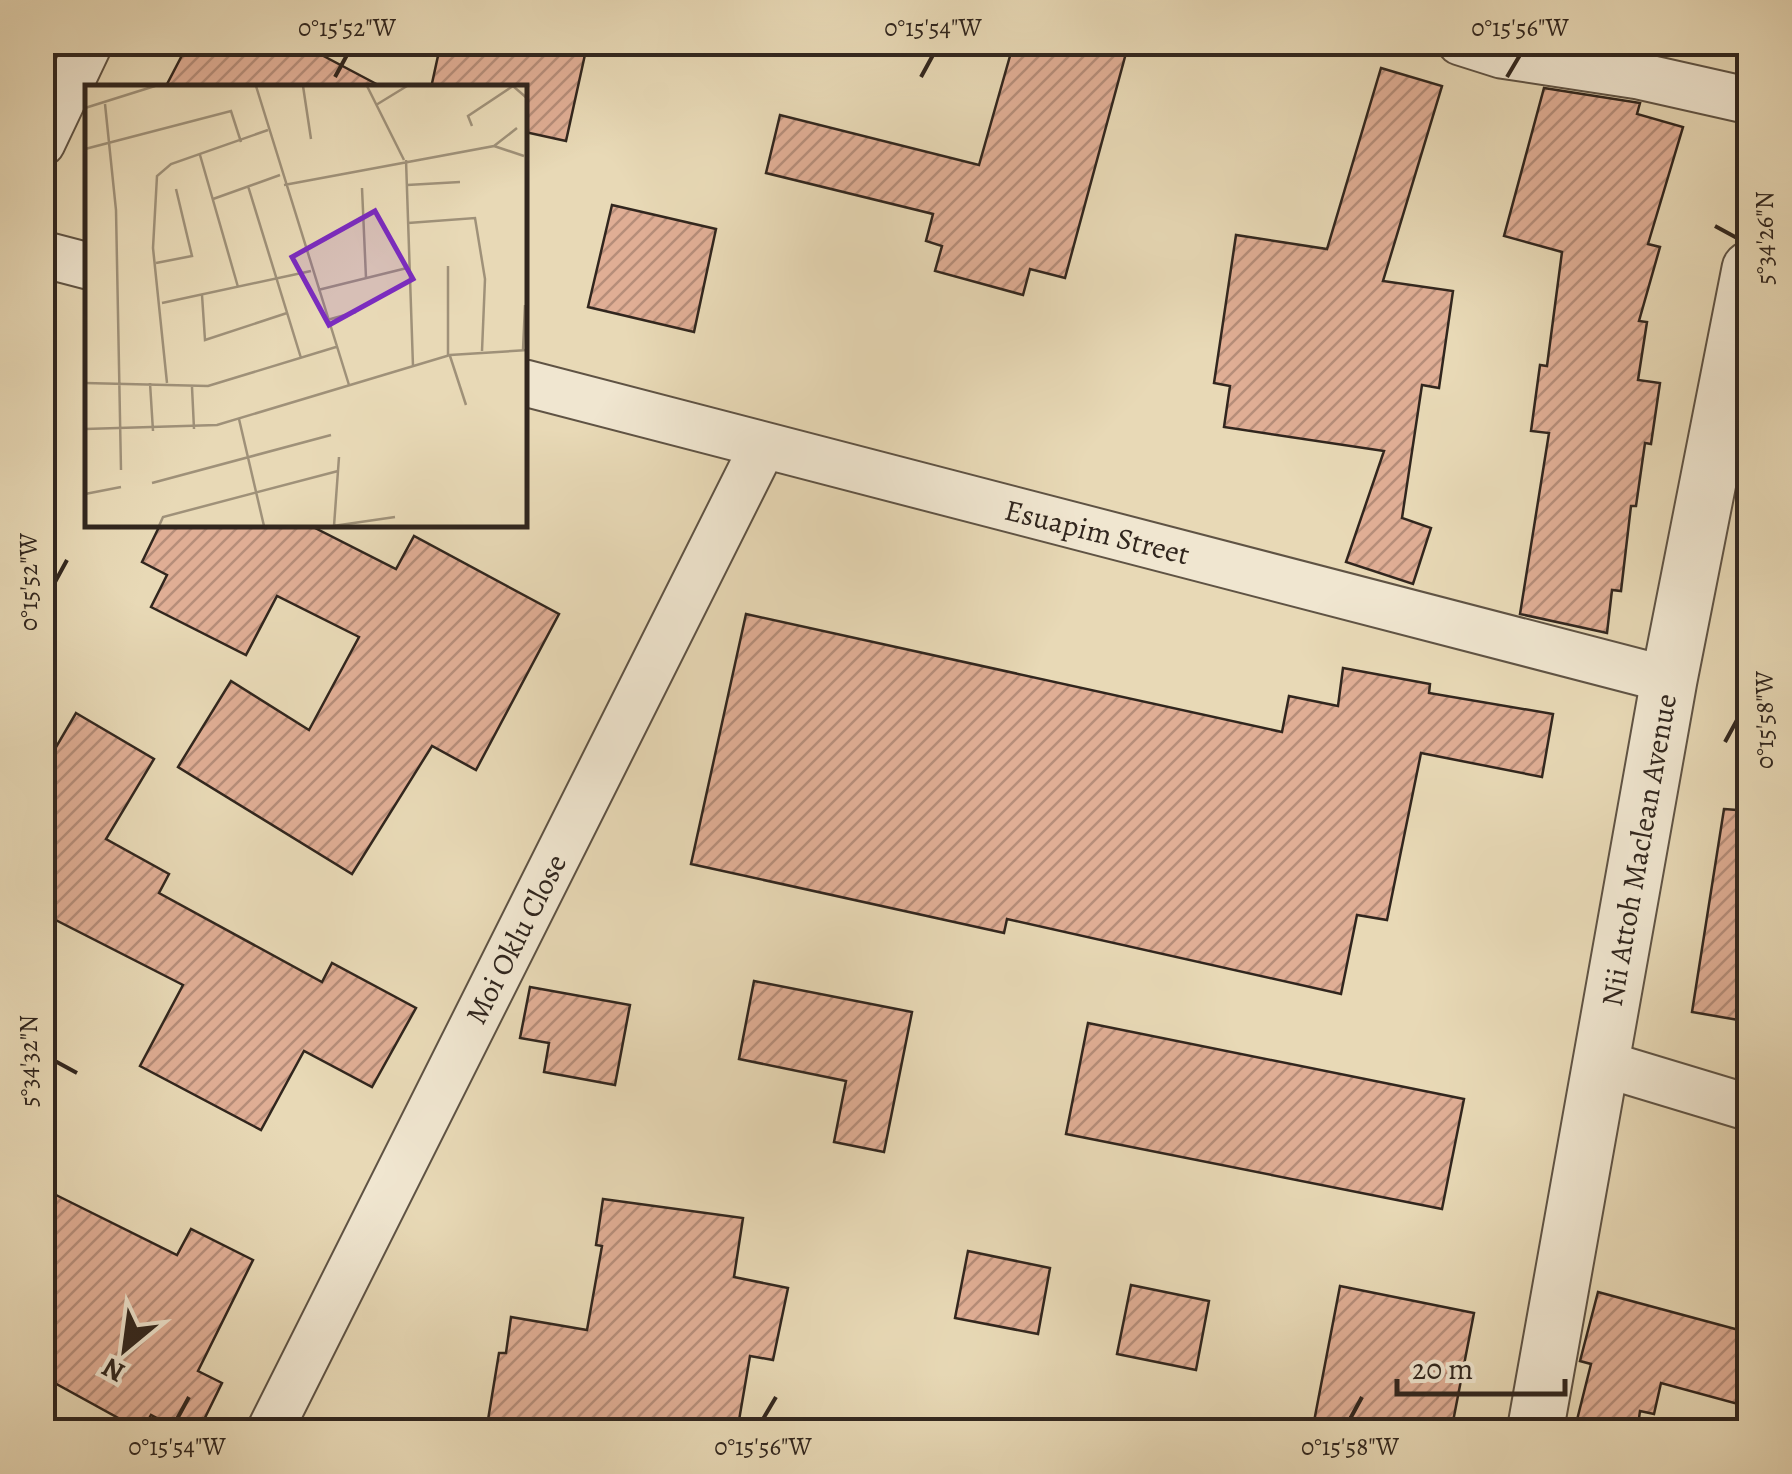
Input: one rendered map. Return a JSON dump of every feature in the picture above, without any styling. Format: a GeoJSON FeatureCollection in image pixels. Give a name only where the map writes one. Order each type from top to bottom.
{"type":"FeatureCollection","features":[{"type":"Feature","properties":{"kind":"street"},"geometry":{"type":"LineString","coordinates":[[42,143],[90,42]]}},
{"type":"Feature","properties":{"kind":"street"},"geometry":{"type":"LineString","coordinates":[[1460,42],[1501,55],[1640,76],[1750,100]]}},
{"type":"Feature","properties":{"kind":"street"},"geometry":{"type":"LineString","coordinates":[[42,254],[85,265]]}},
{"type":"Feature","properties":{"kind":"street","name":"Nii Attoh Maclean Avenue"},"geometry":{"type":"LineString","coordinates":[[1535,1432],[1670,680],[1750,269]]}},
{"type":"Feature","properties":{"kind":"street","name":"Esuapim Street"},"geometry":{"type":"LineString","coordinates":[[528,383],[1670,680]]}},
{"type":"Feature","properties":{"kind":"street","name":"Moi Oklu Close"},"geometry":{"type":"LineString","coordinates":[[269,1432],[763,446]]}},
{"type":"Feature","properties":{"kind":"street"},"geometry":{"type":"LineString","coordinates":[[1602,1063],[1750,1108]]}},
{"type":"Feature","properties":{"kind":"building"},"geometry":{"type":"Polygon","coordinates":[[[189,42],[297,42],[378,85],[167,85],[189,42]]]}},
{"type":"Feature","properties":{"kind":"building"},"geometry":{"type":"Polygon","coordinates":[[[441,42],[553,42],[586,50],[566,141],[528,133],[528,85],[432,85],[441,42]]]}},
{"type":"Feature","properties":{"kind":"building"},"geometry":{"type":"Polygon","coordinates":[[[1014,42],[1129,42],[1065,278],[1030,269],[1023,295],[935,271],[942,246],[926,241],[933,214],[766,173],[780,115],[979,165],[1014,42]]]}},
{"type":"Feature","properties":{"kind":"building"},"geometry":{"type":"Polygon","coordinates":[[[1381,68],[1442,86],[1383,281],[1453,291],[1439,388],[1422,385],[1402,518],[1431,528],[1413,584],[1346,562],[1384,451],[1224,427],[1230,386],[1214,383],[1236,235],[1327,249],[1381,68]]]}},
{"type":"Feature","properties":{"kind":"building"},"geometry":{"type":"Polygon","coordinates":[[[1544,88],[1640,103],[1637,114],[1683,127],[1648,244],[1660,247],[1639,321],[1647,322],[1638,380],[1660,383],[1651,444],[1645,443],[1636,506],[1631,506],[1621,591],[1612,590],[1607,633],[1520,614],[1549,433],[1531,431],[1540,365],[1547,366],[1562,252],[1504,236],[1544,88]]]}},
{"type":"Feature","properties":{"kind":"building"},"geometry":{"type":"Polygon","coordinates":[[[612,205],[716,229],[694,332],[588,307],[612,205]]]}},
{"type":"Feature","properties":{"kind":"building"},"geometry":{"type":"Polygon","coordinates":[[[159,528],[315,528],[396,569],[414,536],[559,614],[476,770],[432,746],[352,874],[178,767],[231,681],[309,730],[359,637],[277,596],[246,655],[151,607],[167,575],[142,562],[159,528]]]}},
{"type":"Feature","properties":{"kind":"building"},"geometry":{"type":"Polygon","coordinates":[[[746,614],[1282,732],[1289,696],[1338,706],[1343,668],[1430,684],[1429,693],[1553,714],[1542,777],[1421,753],[1387,920],[1357,915],[1341,994],[1007,919],[1004,933],[691,864],[746,614]]]}},
{"type":"Feature","properties":{"kind":"building"},"geometry":{"type":"Polygon","coordinates":[[[76,713],[154,759],[106,839],[169,874],[159,893],[322,982],[332,963],[416,1008],[372,1087],[304,1051],[261,1130],[140,1066],[183,985],[42,913],[42,771],[76,713]]]}},
{"type":"Feature","properties":{"kind":"building"},"geometry":{"type":"Polygon","coordinates":[[[1724,809],[1750,811],[1750,1022],[1692,1012],[1724,809]]]}},
{"type":"Feature","properties":{"kind":"building"},"geometry":{"type":"Polygon","coordinates":[[[754,981],[912,1012],[884,1152],[834,1142],[846,1081],[739,1059],[754,981]]]}},
{"type":"Feature","properties":{"kind":"building"},"geometry":{"type":"Polygon","coordinates":[[[530,987],[630,1005],[615,1085],[544,1072],[549,1043],[520,1038],[530,987]]]}},
{"type":"Feature","properties":{"kind":"building"},"geometry":{"type":"Polygon","coordinates":[[[1088,1023],[1464,1099],[1442,1209],[1066,1134],[1088,1023]]]}},
{"type":"Feature","properties":{"kind":"building"},"geometry":{"type":"Polygon","coordinates":[[[42,1188],[177,1255],[191,1229],[253,1260],[198,1371],[222,1383],[198,1432],[183,1432],[151,1415],[142,1431],[42,1376],[42,1188]]]}},
{"type":"Feature","properties":{"kind":"building"},"geometry":{"type":"Polygon","coordinates":[[[603,1199],[743,1218],[734,1277],[788,1288],[773,1360],[750,1356],[737,1432],[486,1432],[499,1353],[506,1353],[511,1317],[587,1330],[602,1246],[596,1245],[603,1199]]]}},
{"type":"Feature","properties":{"kind":"building"},"geometry":{"type":"Polygon","coordinates":[[[968,1251],[1050,1268],[1038,1334],[955,1318],[968,1251]]]}},
{"type":"Feature","properties":{"kind":"building"},"geometry":{"type":"Polygon","coordinates":[[[1131,1285],[1209,1301],[1196,1370],[1117,1354],[1131,1285]]]}},
{"type":"Feature","properties":{"kind":"building"},"geometry":{"type":"Polygon","coordinates":[[[1340,1286],[1474,1313],[1451,1432],[1312,1432],[1340,1286]]]}},
{"type":"Feature","properties":{"kind":"building"},"geometry":{"type":"Polygon","coordinates":[[[1598,1292],[1750,1333],[1750,1361],[1738,1404],[1661,1383],[1654,1414],[1640,1411],[1637,1432],[1574,1432],[1591,1364],[1580,1361],[1598,1292]]]}}]}
